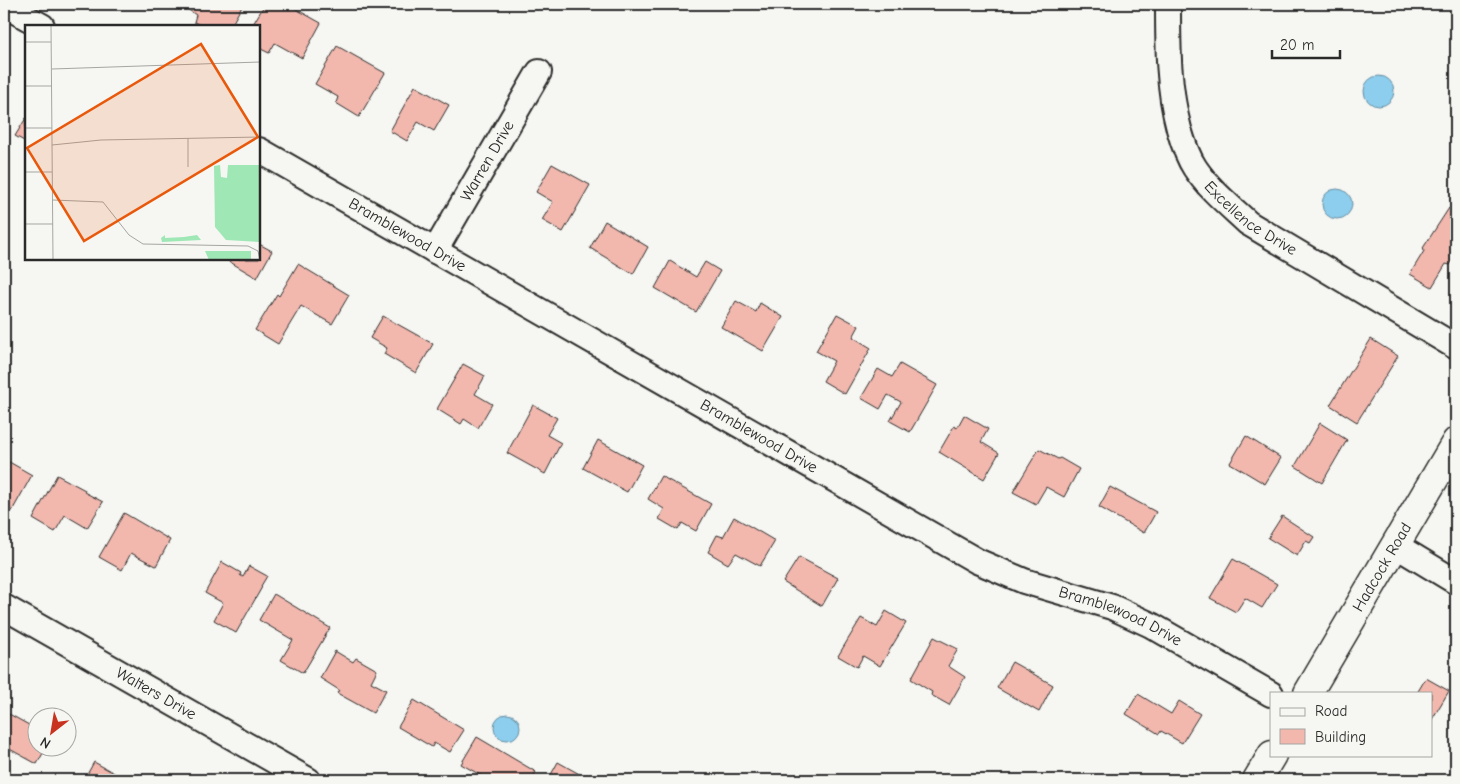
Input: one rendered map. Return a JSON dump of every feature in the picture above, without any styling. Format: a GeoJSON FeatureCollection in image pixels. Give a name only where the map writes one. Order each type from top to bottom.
{"type":"FeatureCollection","features":[{"type":"Feature","properties":{"kind":"street"},"geometry":{"type":"LineString","coordinates":[[4,4],[40,25]]}},
{"type":"Feature","properties":{"kind":"street","name":"Excellence Drive"},"geometry":{"type":"LineString","coordinates":[[1168,4],[1172,100],[1188,157],[1196,169],[1223,200],[1248,223],[1456,347]]}},
{"type":"Feature","properties":{"kind":"street","name":"Warren Drive"},"geometry":{"type":"LineString","coordinates":[[435,251],[539,72]]}},
{"type":"Feature","properties":{"kind":"street","name":"Bramblewood Drive"},"geometry":{"type":"LineString","coordinates":[[260,151],[977,561],[1024,581],[1112,607],[1150,625],[1270,693]]}},
{"type":"Feature","properties":{"kind":"street","name":"Hadcock Road"},"geometry":{"type":"LineString","coordinates":[[1309,692],[1456,442]]}},
{"type":"Feature","properties":{"kind":"street"},"geometry":{"type":"LineString","coordinates":[[1395,545],[1456,582]]}},
{"type":"Feature","properties":{"kind":"street","name":"Walters Drive"},"geometry":{"type":"LineString","coordinates":[[4,607],[308,780]]}},
{"type":"Feature","properties":{"kind":"street"},"geometry":{"type":"LineString","coordinates":[[1257,780],[1271,756]]}},
{"type":"Feature","properties":{"kind":"water"},"geometry":{"type":"Polygon","coordinates":[[[1379,76],[1385,77],[1393,85],[1393,97],[1385,105],[1379,106],[1373,105],[1365,97],[1364,91],[1365,85],[1373,77],[1379,76]]]}},
{"type":"Feature","properties":{"kind":"water"},"geometry":{"type":"Polygon","coordinates":[[[1337,189],[1348,193],[1352,204],[1348,215],[1337,219],[1326,215],[1322,204],[1326,193],[1337,189]]]}},
{"type":"Feature","properties":{"kind":"water"},"geometry":{"type":"Polygon","coordinates":[[[507,714],[516,718],[520,727],[516,736],[507,740],[498,736],[494,727],[498,718],[507,714]]]}},
{"type":"Feature","properties":{"kind":"building"},"geometry":{"type":"Polygon","coordinates":[[[180,4],[243,4],[232,25],[200,25],[194,22],[196,15],[180,4]]]}},
{"type":"Feature","properties":{"kind":"building"},"geometry":{"type":"Polygon","coordinates":[[[265,4],[287,4],[321,23],[302,58],[275,43],[269,53],[260,48],[260,25],[253,25],[265,4]]]}},
{"type":"Feature","properties":{"kind":"building"},"geometry":{"type":"Polygon","coordinates":[[[337,46],[385,73],[359,117],[336,103],[338,97],[315,84],[337,46]]]}},
{"type":"Feature","properties":{"kind":"building"},"geometry":{"type":"Polygon","coordinates":[[[415,86],[449,105],[434,131],[418,122],[407,141],[390,131],[415,86]]]}},
{"type":"Feature","properties":{"kind":"building"},"geometry":{"type":"Polygon","coordinates":[[[25,120],[25,141],[15,136],[25,120]]]}},
{"type":"Feature","properties":{"kind":"building"},"geometry":{"type":"Polygon","coordinates":[[[552,164],[590,185],[563,232],[542,220],[553,202],[536,192],[552,164]]]}},
{"type":"Feature","properties":{"kind":"building"},"geometry":{"type":"Polygon","coordinates":[[[1449,208],[1456,213],[1456,254],[1450,265],[1446,264],[1432,287],[1410,274],[1424,251],[1423,248],[1449,208]]]}},
{"type":"Feature","properties":{"kind":"building"},"geometry":{"type":"Polygon","coordinates":[[[605,221],[648,247],[633,274],[590,248],[605,221]]]}},
{"type":"Feature","properties":{"kind":"building"},"geometry":{"type":"Polygon","coordinates":[[[260,245],[272,251],[257,278],[227,260],[260,260],[260,245]]]}},
{"type":"Feature","properties":{"kind":"building"},"geometry":{"type":"Polygon","coordinates":[[[670,261],[696,277],[705,262],[720,271],[696,312],[655,288],[670,261]]]}},
{"type":"Feature","properties":{"kind":"building"},"geometry":{"type":"Polygon","coordinates":[[[298,264],[349,295],[332,324],[301,306],[278,344],[255,330],[277,294],[279,296],[298,264]]]}},
{"type":"Feature","properties":{"kind":"building"},"geometry":{"type":"Polygon","coordinates":[[[736,301],[756,312],[760,303],[783,317],[763,351],[721,327],[736,301]]]}},
{"type":"Feature","properties":{"kind":"building"},"geometry":{"type":"Polygon","coordinates":[[[837,314],[859,326],[853,337],[871,348],[845,394],[823,381],[834,361],[816,351],[837,314]]]}},
{"type":"Feature","properties":{"kind":"building"},"geometry":{"type":"Polygon","coordinates":[[[383,316],[433,344],[416,373],[384,354],[387,348],[370,338],[383,316]]]}},
{"type":"Feature","properties":{"kind":"building"},"geometry":{"type":"Polygon","coordinates":[[[1371,339],[1398,356],[1357,422],[1330,405],[1371,339]]]}},
{"type":"Feature","properties":{"kind":"building"},"geometry":{"type":"Polygon","coordinates":[[[463,364],[485,376],[475,394],[492,404],[478,428],[464,419],[461,424],[437,409],[463,364]]]}},
{"type":"Feature","properties":{"kind":"building"},"geometry":{"type":"Polygon","coordinates":[[[900,364],[937,385],[910,432],[890,421],[901,402],[888,395],[880,409],[861,398],[878,369],[892,377],[900,364]]]}},
{"type":"Feature","properties":{"kind":"building"},"geometry":{"type":"Polygon","coordinates":[[[533,405],[557,418],[547,435],[561,443],[545,474],[507,453],[533,405]]]}},
{"type":"Feature","properties":{"kind":"building"},"geometry":{"type":"Polygon","coordinates":[[[964,415],[988,429],[981,442],[999,453],[984,479],[939,452],[954,426],[957,428],[964,415]]]}},
{"type":"Feature","properties":{"kind":"building"},"geometry":{"type":"Polygon","coordinates":[[[1320,423],[1347,440],[1322,483],[1295,466],[1320,423]]]}},
{"type":"Feature","properties":{"kind":"building"},"geometry":{"type":"Polygon","coordinates":[[[1246,436],[1281,458],[1265,484],[1230,463],[1246,436]]]}},
{"type":"Feature","properties":{"kind":"building"},"geometry":{"type":"Polygon","coordinates":[[[598,440],[642,465],[627,492],[583,468],[598,440]]]}},
{"type":"Feature","properties":{"kind":"building"},"geometry":{"type":"Polygon","coordinates":[[[1039,449],[1079,469],[1064,497],[1046,487],[1036,504],[1013,492],[1039,449]]]}},
{"type":"Feature","properties":{"kind":"building"},"geometry":{"type":"Polygon","coordinates":[[[4,459],[32,475],[12,511],[4,506],[4,459]]]}},
{"type":"Feature","properties":{"kind":"building"},"geometry":{"type":"Polygon","coordinates":[[[57,475],[103,502],[87,528],[65,515],[55,532],[33,519],[57,475]]]}},
{"type":"Feature","properties":{"kind":"building"},"geometry":{"type":"Polygon","coordinates":[[[661,476],[711,504],[696,531],[682,523],[678,530],[659,519],[664,509],[648,499],[661,476]]]}},
{"type":"Feature","properties":{"kind":"building"},"geometry":{"type":"Polygon","coordinates":[[[1110,487],[1156,512],[1144,533],[1099,507],[1110,487]]]}},
{"type":"Feature","properties":{"kind":"building"},"geometry":{"type":"Polygon","coordinates":[[[124,513],[170,540],[156,566],[131,553],[122,570],[99,557],[124,513]]]}},
{"type":"Feature","properties":{"kind":"building"},"geometry":{"type":"Polygon","coordinates":[[[1282,516],[1314,537],[1310,543],[1306,541],[1297,556],[1268,538],[1282,516]]]}},
{"type":"Feature","properties":{"kind":"building"},"geometry":{"type":"Polygon","coordinates":[[[734,517],[775,541],[760,566],[736,553],[728,564],[708,552],[717,535],[723,537],[734,517]]]}},
{"type":"Feature","properties":{"kind":"building"},"geometry":{"type":"Polygon","coordinates":[[[799,557],[838,578],[822,606],[783,582],[799,557]]]}},
{"type":"Feature","properties":{"kind":"building"},"geometry":{"type":"Polygon","coordinates":[[[1233,559],[1277,584],[1262,608],[1245,598],[1236,612],[1210,598],[1233,559]]]}},
{"type":"Feature","properties":{"kind":"building"},"geometry":{"type":"Polygon","coordinates":[[[222,562],[241,573],[240,575],[243,577],[249,566],[267,576],[236,633],[214,620],[223,603],[205,593],[222,562]]]}},
{"type":"Feature","properties":{"kind":"building"},"geometry":{"type":"Polygon","coordinates":[[[274,594],[330,628],[303,673],[281,660],[293,640],[259,620],[274,594]]]}},
{"type":"Feature","properties":{"kind":"building"},"geometry":{"type":"Polygon","coordinates":[[[886,611],[906,623],[880,666],[863,656],[857,667],[838,656],[861,618],[877,627],[886,611]]]}},
{"type":"Feature","properties":{"kind":"building"},"geometry":{"type":"Polygon","coordinates":[[[934,637],[958,649],[948,666],[965,677],[949,705],[931,695],[932,692],[911,679],[934,637]]]}},
{"type":"Feature","properties":{"kind":"building"},"geometry":{"type":"Polygon","coordinates":[[[335,651],[353,662],[356,658],[377,670],[371,682],[386,690],[373,713],[337,693],[339,690],[320,678],[335,651]]]}},
{"type":"Feature","properties":{"kind":"building"},"geometry":{"type":"Polygon","coordinates":[[[1012,662],[1053,685],[1039,712],[997,688],[1012,662]]]}},
{"type":"Feature","properties":{"kind":"building"},"geometry":{"type":"Polygon","coordinates":[[[1426,678],[1449,691],[1432,719],[1432,692],[1418,692],[1426,678]]]}},
{"type":"Feature","properties":{"kind":"building"},"geometry":{"type":"Polygon","coordinates":[[[1138,694],[1171,714],[1179,701],[1200,714],[1182,743],[1161,731],[1159,734],[1126,714],[1138,694]]]}},
{"type":"Feature","properties":{"kind":"building"},"geometry":{"type":"Polygon","coordinates":[[[414,700],[464,730],[450,752],[434,743],[432,747],[398,727],[414,700]]]}},
{"type":"Feature","properties":{"kind":"building"},"geometry":{"type":"Polygon","coordinates":[[[9,714],[28,724],[28,756],[41,756],[37,764],[4,746],[4,723],[9,714]]]}},
{"type":"Feature","properties":{"kind":"building"},"geometry":{"type":"Polygon","coordinates":[[[477,737],[536,772],[531,780],[489,780],[461,764],[477,737]]]}},
{"type":"Feature","properties":{"kind":"building"},"geometry":{"type":"Polygon","coordinates":[[[94,762],[127,780],[84,780],[94,762]]]}},
{"type":"Feature","properties":{"kind":"building"},"geometry":{"type":"Polygon","coordinates":[[[558,762],[590,780],[548,780],[558,762]]]}}]}
